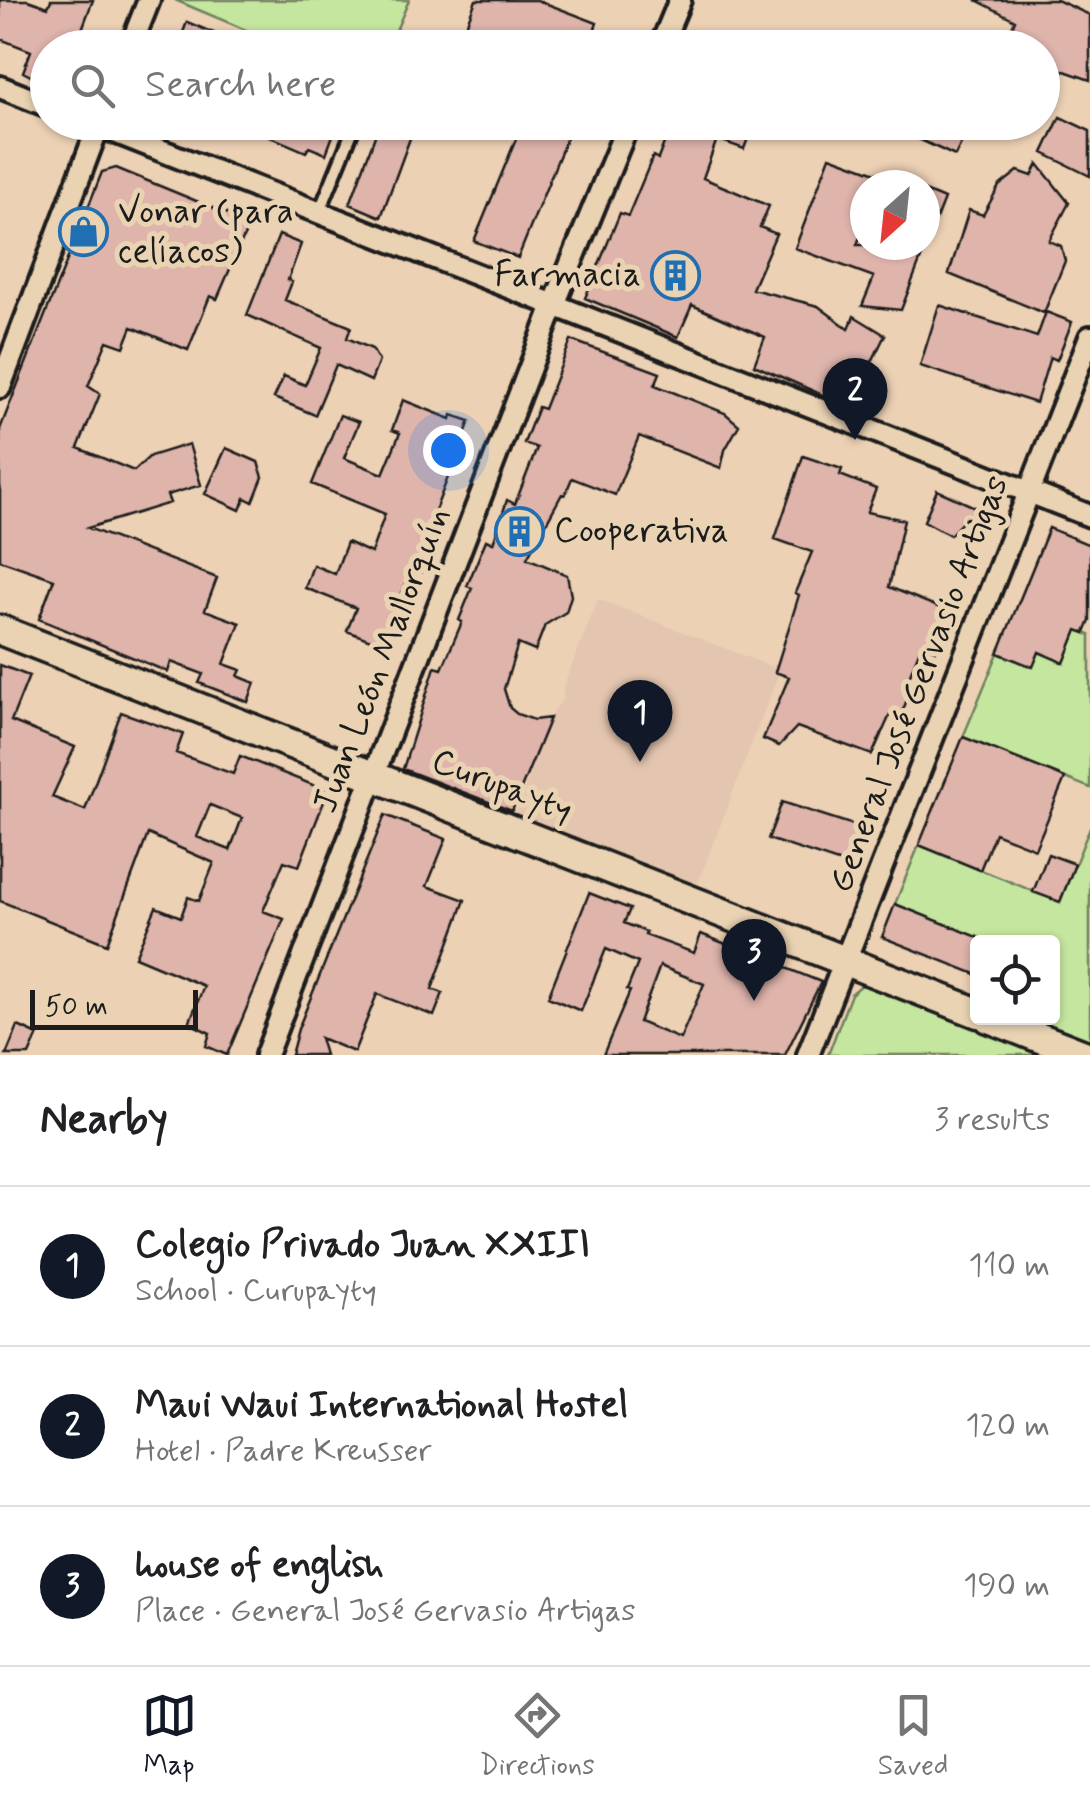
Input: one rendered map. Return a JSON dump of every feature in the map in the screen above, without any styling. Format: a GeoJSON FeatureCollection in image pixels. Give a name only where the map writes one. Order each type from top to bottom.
{"type":"FeatureCollection","features":[{"type":"Feature","properties":{"kind":"street"},"geometry":{"type":"LineString","coordinates":[[137,30],[149,0]]}},
{"type":"Feature","properties":{"kind":"street"},"geometry":{"type":"LineString","coordinates":[[668,30],[680,0]]}},
{"type":"Feature","properties":{"kind":"street"},"geometry":{"type":"LineString","coordinates":[[0,88],[30,99]]}},
{"type":"Feature","properties":{"kind":"street"},"geometry":{"type":"LineString","coordinates":[[0,387],[90,140]]}},
{"type":"Feature","properties":{"kind":"street"},"geometry":{"type":"LineString","coordinates":[[136,140],[1090,516]]}},
{"type":"Feature","properties":{"kind":"street","name":"Juan León Mallorquín"},"geometry":{"type":"LineString","coordinates":[[266,1055],[622,140]]}},
{"type":"Feature","properties":{"kind":"street","name":"General José Gervasio Artigas"},"geometry":{"type":"LineString","coordinates":[[808,1055],[1090,337]]}},
{"type":"Feature","properties":{"kind":"street","name":"Curupayty"},"geometry":{"type":"LineString","coordinates":[[0,630],[970,1010]]}},
{"type":"Feature","properties":{"kind":"street"},"geometry":{"type":"LineString","coordinates":[[1007,1025],[1084,1055]]}},
{"type":"Feature","properties":{"kind":"lane"},"geometry":{"type":"LineString","coordinates":[[319,213],[349,140]]}},
{"type":"Feature","properties":{"kind":"shaded area"},"geometry":{"type":"Polygon","coordinates":[[[598,599],[780,670],[696,888],[514,819],[598,599]]]}},
{"type":"Feature","properties":{"kind":"green space"},"geometry":{"type":"Polygon","coordinates":[[[175,0],[409,0],[396,30],[246,30],[175,0]]]}},
{"type":"Feature","properties":{"kind":"green space"},"geometry":{"type":"Polygon","coordinates":[[[1077,630],[1090,635],[1090,788],[963,737],[998,653],[1032,667],[1039,652],[1064,662],[1077,630]]]}},
{"type":"Feature","properties":{"kind":"green space"},"geometry":{"type":"Polygon","coordinates":[[[1090,827],[1090,1042],[1047,1025],[1060,1025],[1060,935],[972,935],[895,904],[919,845],[1060,902],[1090,827]]]}},
{"type":"Feature","properties":{"kind":"green space"},"geometry":{"type":"Polygon","coordinates":[[[863,984],[872,984],[1053,1055],[828,1055],[851,994],[863,984]]]}},
{"type":"Feature","properties":{"kind":"building"},"geometry":{"type":"Polygon","coordinates":[[[0,0],[28,0],[48,7],[51,0],[93,0],[82,30],[30,30],[30,51],[0,39],[0,0]]]}},
{"type":"Feature","properties":{"kind":"building"},"geometry":{"type":"Polygon","coordinates":[[[476,0],[537,0],[597,23],[594,30],[464,30],[476,0]]]}},
{"type":"Feature","properties":{"kind":"building"},"geometry":{"type":"Polygon","coordinates":[[[976,0],[1057,0],[1090,15],[1090,80],[1060,69],[1060,30],[1011,30],[1015,20],[976,0]]]}},
{"type":"Feature","properties":{"kind":"building"},"geometry":{"type":"Polygon","coordinates":[[[187,22],[206,30],[184,30],[187,22]]]}},
{"type":"Feature","properties":{"kind":"building"},"geometry":{"type":"Polygon","coordinates":[[[30,54],[30,76],[23,72],[30,54]]]}},
{"type":"Feature","properties":{"kind":"building"},"geometry":{"type":"Polygon","coordinates":[[[1060,117],[1090,131],[1090,176],[1043,153],[1049,140],[1060,140],[1060,117]]]}},
{"type":"Feature","properties":{"kind":"building"},"geometry":{"type":"Polygon","coordinates":[[[278,140],[331,140],[326,154],[309,147],[306,152],[278,140]]]}},
{"type":"Feature","properties":{"kind":"building"},"geometry":{"type":"Polygon","coordinates":[[[373,140],[409,140],[381,217],[350,204],[373,140]]]}},
{"type":"Feature","properties":{"kind":"building"},"geometry":{"type":"Polygon","coordinates":[[[516,140],[566,140],[518,258],[474,241],[516,140]]]}},
{"type":"Feature","properties":{"kind":"building"},"geometry":{"type":"Polygon","coordinates":[[[665,140],[717,140],[703,178],[769,206],[760,227],[776,234],[752,289],[818,306],[849,329],[854,316],[885,335],[850,407],[754,365],[765,337],[692,305],[678,337],[585,298],[620,213],[628,216],[653,156],[658,159],[665,140]]]}},
{"type":"Feature","properties":{"kind":"building"},"geometry":{"type":"Polygon","coordinates":[[[720,140],[747,140],[744,149],[720,140]]]}},
{"type":"Feature","properties":{"kind":"building"},"geometry":{"type":"Polygon","coordinates":[[[921,140],[963,140],[955,156],[921,140]]]}},
{"type":"Feature","properties":{"kind":"building"},"geometry":{"type":"Polygon","coordinates":[[[830,156],[868,170],[850,170],[850,260],[920,260],[901,310],[862,306],[874,277],[795,248],[830,156]]]}},
{"type":"Feature","properties":{"kind":"building"},"geometry":{"type":"Polygon","coordinates":[[[1038,164],[1069,203],[1049,241],[1061,246],[1065,261],[1044,313],[949,274],[969,210],[983,215],[999,186],[1018,171],[1032,176],[1038,164]]]}},
{"type":"Feature","properties":{"kind":"building"},"geometry":{"type":"Polygon","coordinates":[[[116,168],[250,223],[217,299],[210,296],[188,350],[132,327],[124,347],[107,341],[88,386],[100,394],[78,448],[134,471],[150,456],[189,444],[201,485],[167,495],[170,503],[88,528],[217,578],[205,610],[240,623],[224,664],[241,670],[238,676],[255,683],[248,702],[199,683],[203,674],[171,662],[168,672],[39,619],[54,579],[0,560],[0,429],[102,172],[116,168]]]}},
{"type":"Feature","properties":{"kind":"building"},"geometry":{"type":"Polygon","coordinates":[[[279,235],[301,244],[285,300],[351,327],[347,338],[372,349],[379,361],[371,381],[336,365],[315,415],[274,398],[284,376],[305,385],[321,348],[247,315],[279,235]]]}},
{"type":"Feature","properties":{"kind":"building"},"geometry":{"type":"Polygon","coordinates":[[[939,305],[1037,337],[1046,312],[1072,322],[1057,360],[1050,357],[1036,403],[920,366],[939,305]]]}},
{"type":"Feature","properties":{"kind":"building"},"geometry":{"type":"Polygon","coordinates":[[[571,340],[660,373],[655,385],[725,413],[739,425],[725,450],[721,468],[639,436],[615,495],[572,478],[565,495],[562,494],[527,558],[567,575],[571,596],[566,612],[545,625],[535,651],[518,644],[504,689],[510,708],[517,714],[534,720],[550,718],[512,811],[403,769],[435,667],[442,669],[462,622],[459,620],[472,588],[467,586],[486,540],[493,543],[507,500],[515,504],[537,448],[524,443],[538,407],[544,409],[571,340]]]}},
{"type":"Feature","properties":{"kind":"building"},"geometry":{"type":"Polygon","coordinates":[[[403,400],[451,419],[452,415],[470,421],[427,531],[435,534],[421,572],[412,569],[381,644],[347,631],[356,608],[305,588],[313,565],[335,574],[347,542],[371,553],[385,514],[312,484],[340,415],[359,422],[344,458],[383,474],[400,433],[392,430],[403,400]]]}},
{"type":"Feature","properties":{"kind":"building"},"geometry":{"type":"Polygon","coordinates":[[[226,448],[258,462],[263,477],[253,502],[245,498],[240,510],[205,494],[226,448]]]}},
{"type":"Feature","properties":{"kind":"building"},"geometry":{"type":"Polygon","coordinates":[[[803,456],[842,469],[840,475],[876,489],[867,512],[904,520],[889,587],[950,612],[936,650],[922,644],[907,682],[913,684],[900,718],[890,715],[872,755],[797,727],[779,746],[763,739],[789,677],[775,672],[799,595],[795,593],[812,552],[775,539],[803,456]]]}},
{"type":"Feature","properties":{"kind":"building"},"geometry":{"type":"Polygon","coordinates":[[[937,490],[988,513],[965,519],[950,535],[924,521],[937,490]]]}},
{"type":"Feature","properties":{"kind":"building"},"geometry":{"type":"Polygon","coordinates":[[[1049,528],[1090,545],[1090,621],[1085,633],[1077,630],[1064,663],[1039,652],[1033,667],[998,653],[1049,528]]]}},
{"type":"Feature","properties":{"kind":"building"},"geometry":{"type":"Polygon","coordinates":[[[0,665],[29,676],[11,721],[75,747],[52,797],[85,810],[121,712],[183,734],[176,753],[233,774],[240,756],[328,791],[299,866],[284,861],[263,911],[284,919],[227,1055],[206,1046],[210,1033],[189,1023],[204,986],[135,957],[156,907],[181,917],[188,897],[199,901],[214,863],[148,834],[107,944],[0,901],[0,665]],[[210,805],[197,837],[230,850],[242,818],[210,805]]]}},
{"type":"Feature","properties":{"kind":"building"},"geometry":{"type":"Polygon","coordinates":[[[963,737],[1065,778],[1035,849],[995,833],[980,870],[919,845],[963,737]]]}},
{"type":"Feature","properties":{"kind":"building"},"geometry":{"type":"Polygon","coordinates":[[[782,802],[866,829],[853,867],[768,839],[782,802]]]}},
{"type":"Feature","properties":{"kind":"building"},"geometry":{"type":"Polygon","coordinates":[[[385,815],[446,839],[427,886],[465,900],[432,989],[443,993],[434,1016],[377,994],[354,1052],[320,1038],[325,1055],[291,1055],[298,1029],[385,815]]]}},
{"type":"Feature","properties":{"kind":"building"},"geometry":{"type":"Polygon","coordinates":[[[1048,854],[1075,864],[1060,902],[1033,892],[1048,854]]]}},
{"type":"Feature","properties":{"kind":"building"},"geometry":{"type":"Polygon","coordinates":[[[589,893],[630,909],[624,923],[646,932],[645,935],[694,953],[701,934],[821,982],[785,1055],[603,1055],[638,963],[606,949],[581,1011],[548,997],[589,893]],[[660,966],[639,1022],[680,1039],[704,984],[660,966]]]}},
{"type":"Feature","properties":{"kind":"building"},"geometry":{"type":"Polygon","coordinates":[[[895,904],[973,935],[970,972],[882,937],[895,904]]]}},
{"type":"Feature","properties":{"kind":"building"},"geometry":{"type":"Polygon","coordinates":[[[18,1026],[38,1035],[29,1055],[6,1055],[18,1026]]]}},
{"type":"Feature","properties":{"kind":"place","name":"Vonar (para celíacos)"},"geometry":{"type":"Point","coordinates":[83,232]}},
{"type":"Feature","properties":{"kind":"place","name":"Farmacia"},"geometry":{"type":"Point","coordinates":[676,275]}},
{"type":"Feature","properties":{"kind":"place","name":"Maui Waui International Hostel"},"geometry":{"type":"Point","coordinates":[855,440]}},
{"type":"Feature","properties":{"kind":"place","name":"Cooperativa"},"geometry":{"type":"Point","coordinates":[519,531]}},
{"type":"Feature","properties":{"kind":"place","name":"Colegio Privado Juan XXIII"},"geometry":{"type":"Point","coordinates":[640,762]}},
{"type":"Feature","properties":{"kind":"place","name":"house of english"},"geometry":{"type":"Point","coordinates":[754,1001]}}]}
